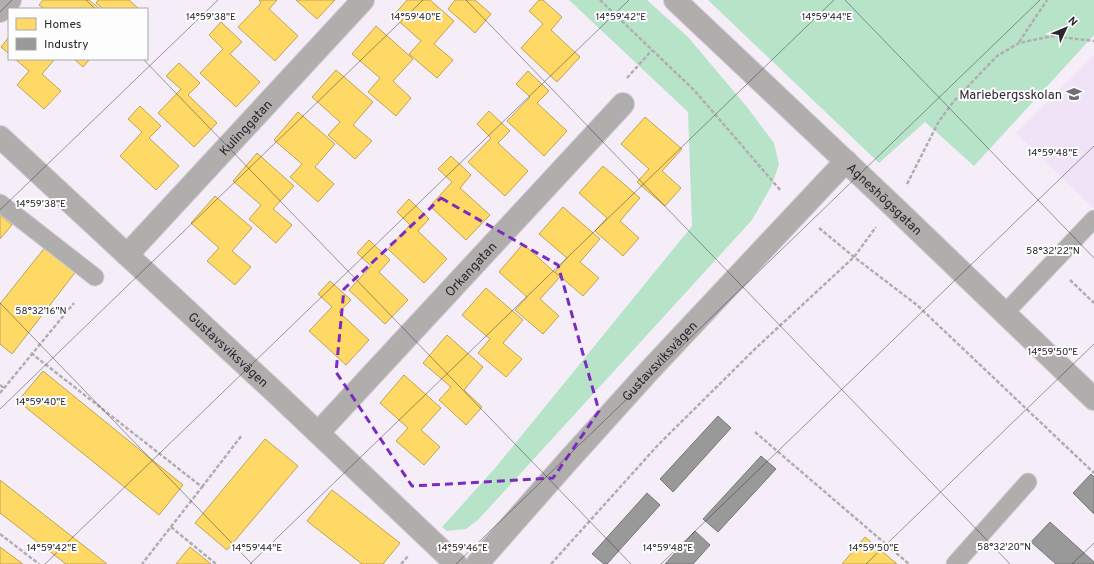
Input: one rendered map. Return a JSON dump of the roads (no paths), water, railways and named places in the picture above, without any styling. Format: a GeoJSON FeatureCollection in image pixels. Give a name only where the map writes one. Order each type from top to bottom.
{"type":"FeatureCollection","features":[{"type":"Feature","properties":{"kind":"street"},"geometry":{"type":"LineString","coordinates":[[0,11],[10,0]]}},
{"type":"Feature","properties":{"kind":"street","name":"Kulinggatan"},"geometry":{"type":"LineString","coordinates":[[126,255],[363,0]]}},
{"type":"Feature","properties":{"kind":"street","name":"Agneshögsgatan"},"geometry":{"type":"LineString","coordinates":[[675,0],[846,161],[1094,399]]}},
{"type":"Feature","properties":{"kind":"street","name":"Orkangatan"},"geometry":{"type":"LineString","coordinates":[[318,433],[623,104]]}},
{"type":"Feature","properties":{"kind":"street","name":"Gustavsviksvägen"},"geometry":{"type":"LineString","coordinates":[[0,137],[318,433],[456,564]]}},
{"type":"Feature","properties":{"kind":"street","name":"Gustavsviksvägen"},"geometry":{"type":"LineString","coordinates":[[477,564],[649,371],[846,161]]}},
{"type":"Feature","properties":{"kind":"lane"},"geometry":{"type":"LineString","coordinates":[[0,203],[95,277]]}},
{"type":"Feature","properties":{"kind":"lane"},"geometry":{"type":"LineString","coordinates":[[1005,313],[1094,218]]}},
{"type":"Feature","properties":{"kind":"lane"},"geometry":{"type":"LineString","coordinates":[[955,564],[1028,482]]}},
{"type":"Feature","properties":{"kind":"place","name":"Mariebergsskolan"},"geometry":{"type":"Point","coordinates":[1074,94]}}]}
